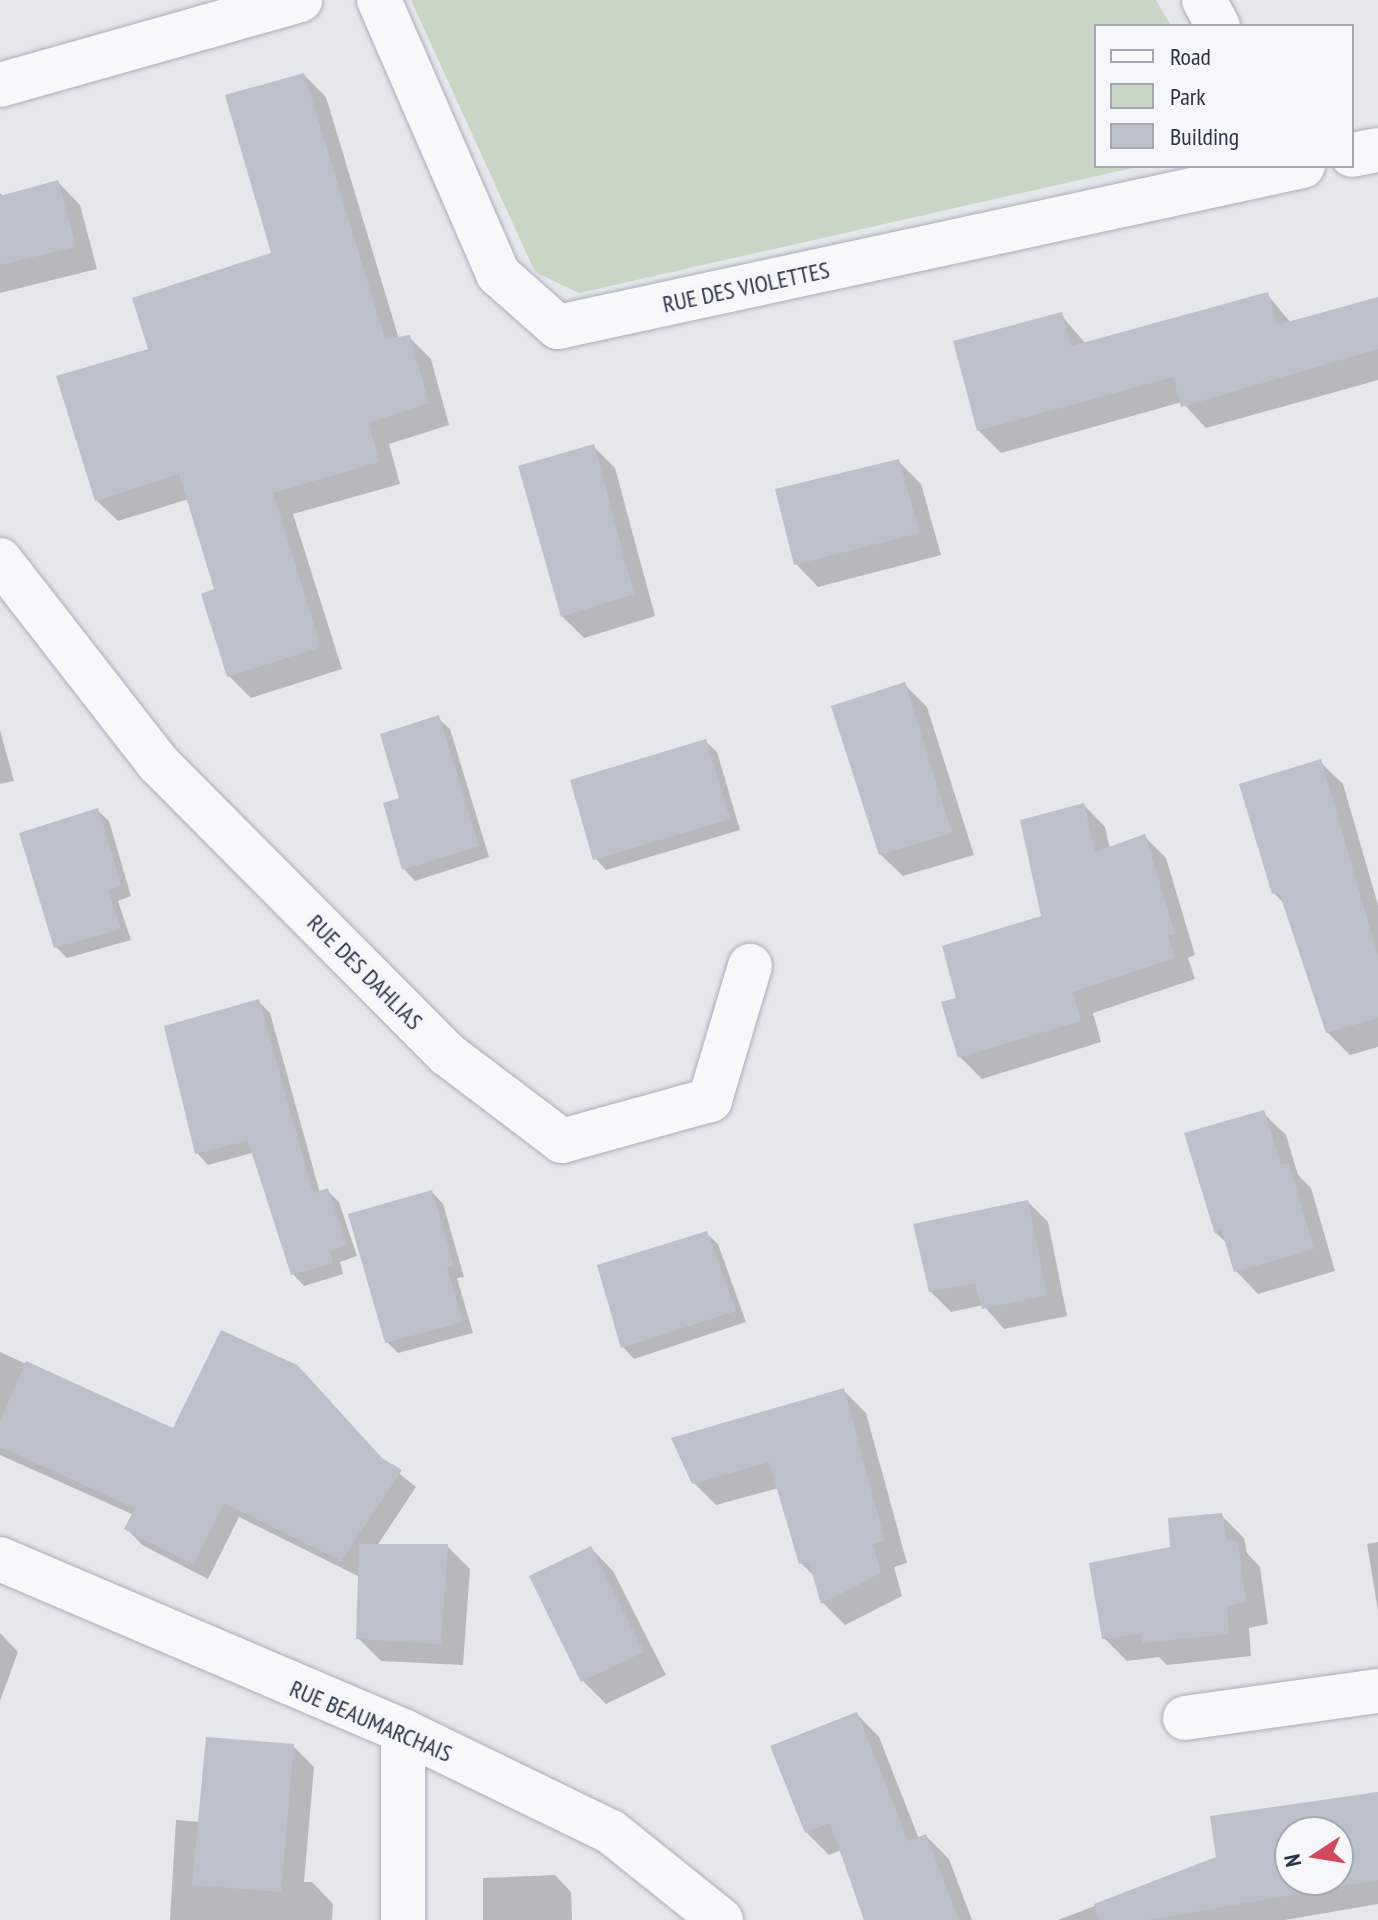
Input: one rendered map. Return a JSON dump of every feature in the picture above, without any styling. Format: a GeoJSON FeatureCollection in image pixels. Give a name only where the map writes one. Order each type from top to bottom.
{"type":"FeatureCollection","features":[{"type":"Feature","properties":{"kind":"street"},"geometry":{"type":"LineString","coordinates":[[0,85],[300,0]]}},
{"type":"Feature","properties":{"kind":"street","name":"RUE DES VIOLETTES"},"geometry":{"type":"LineString","coordinates":[[379,0],[498,274],[558,327],[1289,168]]}},
{"type":"Feature","properties":{"kind":"street"},"geometry":{"type":"LineString","coordinates":[[1204,0],[1217,24]]}},
{"type":"Feature","properties":{"kind":"street"},"geometry":{"type":"LineString","coordinates":[[1354,155],[1378,150]]}},
{"type":"Feature","properties":{"kind":"street","name":"RUE DES DAHLIAS"},"geometry":{"type":"LineString","coordinates":[[0,560],[158,763],[447,1054],[562,1141],[710,1100],[750,966]]}},
{"type":"Feature","properties":{"kind":"street","name":"RUE BEAUMARCHAIS"},"geometry":{"type":"LineString","coordinates":[[0,1559],[403,1731],[611,1832],[721,1920]]}},
{"type":"Feature","properties":{"kind":"street"},"geometry":{"type":"LineString","coordinates":[[1185,1718],[1378,1691]]}},
{"type":"Feature","properties":{"kind":"street"},"geometry":{"type":"LineString","coordinates":[[403,1731],[403,1920]]}},
{"type":"Feature","properties":{"kind":"green space"},"geometry":{"type":"Polygon","coordinates":[[[411,0],[1156,0],[1170,24],[1094,24],[1094,168],[1132,168],[579,293],[535,272],[411,0]]]}},
{"type":"Feature","properties":{"kind":"building"},"geometry":{"type":"Polygon","coordinates":[[[304,73],[385,339],[410,335],[429,403],[369,423],[379,462],[273,493],[321,647],[227,677],[201,594],[214,589],[179,474],[95,501],[56,376],[148,349],[132,298],[271,253],[225,95],[304,73]]]}},
{"type":"Feature","properties":{"kind":"building"},"geometry":{"type":"Polygon","coordinates":[[[58,180],[76,247],[0,265],[0,196],[58,180]]]}},
{"type":"Feature","properties":{"kind":"building"},"geometry":{"type":"Polygon","coordinates":[[[1268,292],[1277,325],[1378,297],[1378,349],[1181,407],[1173,377],[977,431],[953,341],[1062,312],[1071,346],[1268,292]]]}},
{"type":"Feature","properties":{"kind":"building"},"geometry":{"type":"Polygon","coordinates":[[[594,444],[634,594],[561,617],[518,466],[594,444]]]}},
{"type":"Feature","properties":{"kind":"building"},"geometry":{"type":"Polygon","coordinates":[[[899,459],[920,533],[794,565],[775,489],[899,459]]]}},
{"type":"Feature","properties":{"kind":"building"},"geometry":{"type":"Polygon","coordinates":[[[905,682],[952,833],[879,855],[831,706],[905,682]]]}},
{"type":"Feature","properties":{"kind":"building"},"geometry":{"type":"Polygon","coordinates":[[[439,715],[479,846],[402,870],[383,803],[399,798],[380,734],[439,715]]]}},
{"type":"Feature","properties":{"kind":"building"},"geometry":{"type":"Polygon","coordinates":[[[706,739],[730,819],[593,860],[570,780],[706,739]]]}},
{"type":"Feature","properties":{"kind":"building"},"geometry":{"type":"Polygon","coordinates":[[[1321,759],[1378,956],[1378,1018],[1326,1033],[1279,892],[1272,894],[1239,784],[1321,759]]]}},
{"type":"Feature","properties":{"kind":"building"},"geometry":{"type":"Polygon","coordinates":[[[1084,803],[1095,852],[1145,834],[1175,934],[1168,936],[1175,958],[1073,992],[1081,1021],[958,1058],[941,1002],[956,998],[942,946],[1041,916],[1020,820],[1084,803]]]}},
{"type":"Feature","properties":{"kind":"building"},"geometry":{"type":"Polygon","coordinates":[[[98,808],[121,885],[108,890],[121,929],[54,948],[19,833],[98,808]]]}},
{"type":"Feature","properties":{"kind":"building"},"geometry":{"type":"Polygon","coordinates":[[[259,999],[313,1193],[328,1188],[347,1245],[330,1251],[333,1263],[291,1275],[248,1141],[195,1154],[164,1026],[259,999]]]}},
{"type":"Feature","properties":{"kind":"building"},"geometry":{"type":"Polygon","coordinates":[[[1264,1110],[1281,1165],[1289,1163],[1314,1249],[1234,1272],[1221,1229],[1215,1234],[1184,1133],[1264,1110]]]}},
{"type":"Feature","properties":{"kind":"building"},"geometry":{"type":"Polygon","coordinates":[[[432,1190],[454,1266],[447,1267],[463,1322],[385,1343],[348,1214],[432,1190]]]}},
{"type":"Feature","properties":{"kind":"building"},"geometry":{"type":"Polygon","coordinates":[[[1028,1200],[1047,1295],[982,1309],[975,1283],[929,1292],[913,1224],[1028,1200]]]}},
{"type":"Feature","properties":{"kind":"building"},"geometry":{"type":"Polygon","coordinates":[[[707,1231],[736,1311],[621,1348],[597,1265],[707,1231]]]}},
{"type":"Feature","properties":{"kind":"building"},"geometry":{"type":"Polygon","coordinates":[[[221,1330],[297,1365],[382,1458],[402,1470],[341,1561],[224,1503],[193,1565],[124,1529],[135,1508],[0,1447],[0,1422],[26,1361],[173,1428],[221,1330]]]}},
{"type":"Feature","properties":{"kind":"building"},"geometry":{"type":"Polygon","coordinates":[[[844,1388],[885,1541],[873,1544],[881,1573],[821,1604],[809,1562],[799,1564],[769,1462],[692,1484],[671,1438],[844,1388]]]}},
{"type":"Feature","properties":{"kind":"building"},"geometry":{"type":"Polygon","coordinates":[[[1222,1513],[1227,1540],[1238,1542],[1246,1602],[1227,1606],[1229,1634],[1142,1643],[1140,1634],[1102,1639],[1089,1563],[1170,1547],[1168,1518],[1222,1513]]]}},
{"type":"Feature","properties":{"kind":"building"},"geometry":{"type":"Polygon","coordinates":[[[359,1544],[448,1544],[441,1644],[356,1639],[359,1544]]]}},
{"type":"Feature","properties":{"kind":"building"},"geometry":{"type":"Polygon","coordinates":[[[591,1546],[644,1652],[581,1682],[529,1576],[591,1546]]]}},
{"type":"Feature","properties":{"kind":"building"},"geometry":{"type":"Polygon","coordinates":[[[857,1712],[908,1841],[926,1834],[959,1920],[864,1920],[830,1823],[805,1833],[770,1746],[857,1712]]]}},
{"type":"Feature","properties":{"kind":"building"},"geometry":{"type":"Polygon","coordinates":[[[206,1737],[294,1744],[281,1892],[192,1885],[206,1737]]]}},
{"type":"Feature","properties":{"kind":"building"},"geometry":{"type":"Polygon","coordinates":[[[1378,1792],[1378,1880],[1354,1884],[1354,1816],[1274,1816],[1274,1896],[1286,1896],[1148,1920],[1099,1920],[1094,1904],[1216,1857],[1210,1816],[1378,1792]]]}}]}
